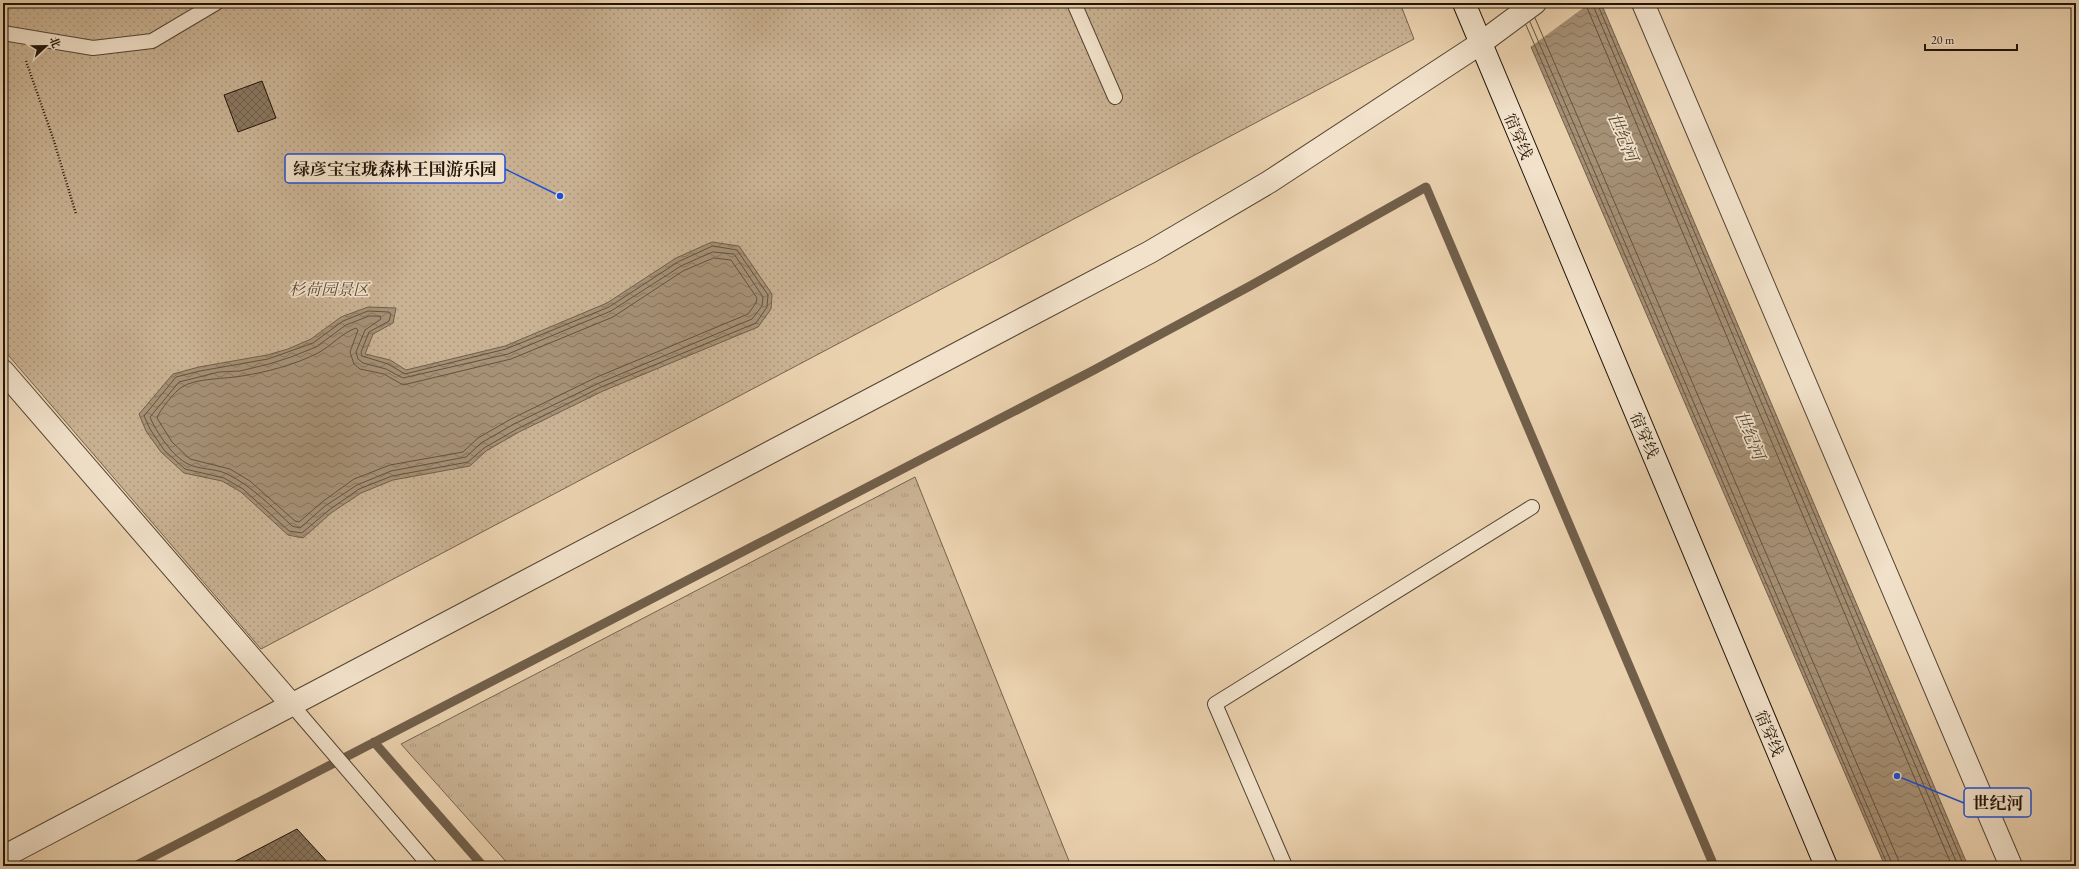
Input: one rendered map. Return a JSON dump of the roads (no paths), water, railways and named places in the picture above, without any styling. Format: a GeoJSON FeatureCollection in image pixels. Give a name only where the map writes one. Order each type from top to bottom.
{"type":"FeatureCollection","features":[{"type":"Feature","properties":{"kind":"street","name":"宿穿线"},"geometry":{"type":"LineString","coordinates":[[1464,3],[1826,866]]}},
{"type":"Feature","properties":{"kind":"street"},"geometry":{"type":"LineString","coordinates":[[3,857],[1150,252],[1269,182],[1481,43],[1535,3]]}},
{"type":"Feature","properties":{"kind":"street"},"geometry":{"type":"LineString","coordinates":[[1644,3],[2011,866]]}},
{"type":"Feature","properties":{"kind":"street"},"geometry":{"type":"LineString","coordinates":[[3,372],[292,704]]}},
{"type":"Feature","properties":{"kind":"lane"},"geometry":{"type":"LineString","coordinates":[[3,33],[93,48],[152,41],[216,3]]}},
{"type":"Feature","properties":{"kind":"lane"},"geometry":{"type":"LineString","coordinates":[[1074,3],[1115,97]]}},
{"type":"Feature","properties":{"kind":"lane"},"geometry":{"type":"LineString","coordinates":[[1285,866],[1215,704],[1532,507]]}},
{"type":"Feature","properties":{"kind":"lane"},"geometry":{"type":"LineString","coordinates":[[292,704],[430,866]]}},
{"type":"Feature","properties":{"kind":"water"},"geometry":{"type":"Polygon","coordinates":[[[1512,3],[1601,3],[1968,866],[1885,866],[1512,3]]]}},
{"type":"Feature","properties":{"kind":"water"},"geometry":{"type":"Polygon","coordinates":[[[712,242],[739,246],[772,294],[771,309],[758,327],[603,391],[519,432],[486,451],[470,466],[393,480],[361,493],[331,513],[303,538],[288,535],[241,492],[222,481],[184,473],[161,452],[146,431],[139,414],[173,374],[199,367],[267,355],[288,349],[311,339],[341,317],[368,307],[396,308],[393,323],[373,334],[365,354],[390,360],[406,370],[505,346],[607,303],[676,258],[712,242]]]}},
{"type":"Feature","properties":{"kind":"waterway"},"geometry":{"type":"LineString","coordinates":[[135,866],[1094,370],[1250,286],[1426,187],[1714,866]]}},
{"type":"Feature","properties":{"kind":"waterway"},"geometry":{"type":"LineString","coordinates":[[374,742],[483,866]]}},
{"type":"Feature","properties":{"kind":"place","name":"绿彦宝宝珑森林王国游乐园"},"geometry":{"type":"Point","coordinates":[560,196]}},
{"type":"Feature","properties":{"kind":"place","name":"世纪河"},"geometry":{"type":"Point","coordinates":[1897,776]}},
{"type":"Feature","properties":{"kind":"park label","name":"杉荷园景区"},"geometry":{"type":"Point","coordinates":[329,289]}}]}
